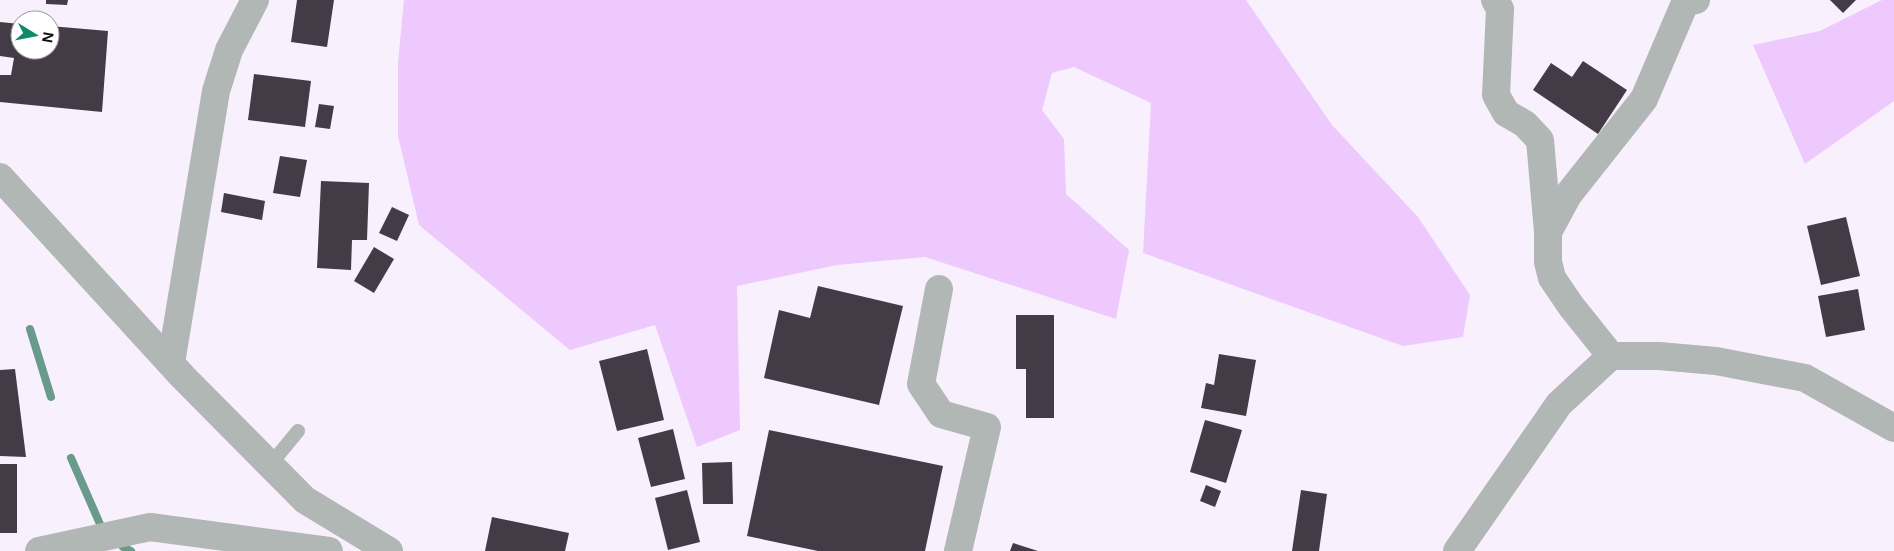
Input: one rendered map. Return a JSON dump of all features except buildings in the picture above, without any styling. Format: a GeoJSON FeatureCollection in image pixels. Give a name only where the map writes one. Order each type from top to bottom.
{"type":"FeatureCollection","features":[{"type":"Feature","properties":{"kind":"street"},"geometry":{"type":"LineString","coordinates":[[171,363],[216,91],[229,50],[255,0]]}},
{"type":"Feature","properties":{"kind":"street"},"geometry":{"type":"LineString","coordinates":[[1495,0],[1500,9],[1496,96],[1506,113],[1525,124],[1540,140],[1548,232],[1548,262],[1552,278],[1571,306],[1611,356]]}},
{"type":"Feature","properties":{"kind":"street"},"geometry":{"type":"LineString","coordinates":[[1548,232],[1568,195],[1644,99],[1685,3],[1696,0]]}},
{"type":"Feature","properties":{"kind":"street"},"geometry":{"type":"LineString","coordinates":[[0,177],[171,363],[305,500],[389,551]]}},
{"type":"Feature","properties":{"kind":"street"},"geometry":{"type":"LineString","coordinates":[[939,289],[921,384],[941,414],[988,427],[958,551]]}},
{"type":"Feature","properties":{"kind":"street"},"geometry":{"type":"LineString","coordinates":[[1457,551],[1559,404],[1611,356],[1659,356],[1716,361],[1805,378],[1894,428]]}},
{"type":"Feature","properties":{"kind":"street"},"geometry":{"type":"LineString","coordinates":[[39,551],[150,528],[330,551]]}},
{"type":"Feature","properties":{"kind":"lane"},"geometry":{"type":"LineString","coordinates":[[270,465],[298,431]]}},
{"type":"Feature","properties":{"kind":"shaded area"},"geometry":{"type":"Polygon","coordinates":[[[404,0],[1246,0],[1332,125],[1418,217],[1470,295],[1463,337],[1403,346],[1143,253],[1151,103],[1074,67],[1052,73],[1042,110],[1064,139],[1066,194],[1129,250],[1116,319],[925,257],[837,265],[737,286],[740,430],[697,447],[655,325],[570,350],[419,225],[398,136],[398,63],[404,0]]]}},
{"type":"Feature","properties":{"kind":"shaded area"},"geometry":{"type":"Polygon","coordinates":[[[1882,0],[1894,0],[1894,101],[1805,164],[1753,45],[1820,31],[1882,0]]]}},
{"type":"Feature","properties":{"kind":"waterway"},"geometry":{"type":"LineString","coordinates":[[30,329],[51,397]]}},
{"type":"Feature","properties":{"kind":"waterway"},"geometry":{"type":"LineString","coordinates":[[71,458],[100,524]]}},
{"type":"Feature","properties":{"kind":"waterway"},"geometry":{"type":"LineString","coordinates":[[123,547],[131,551]]}}]}
